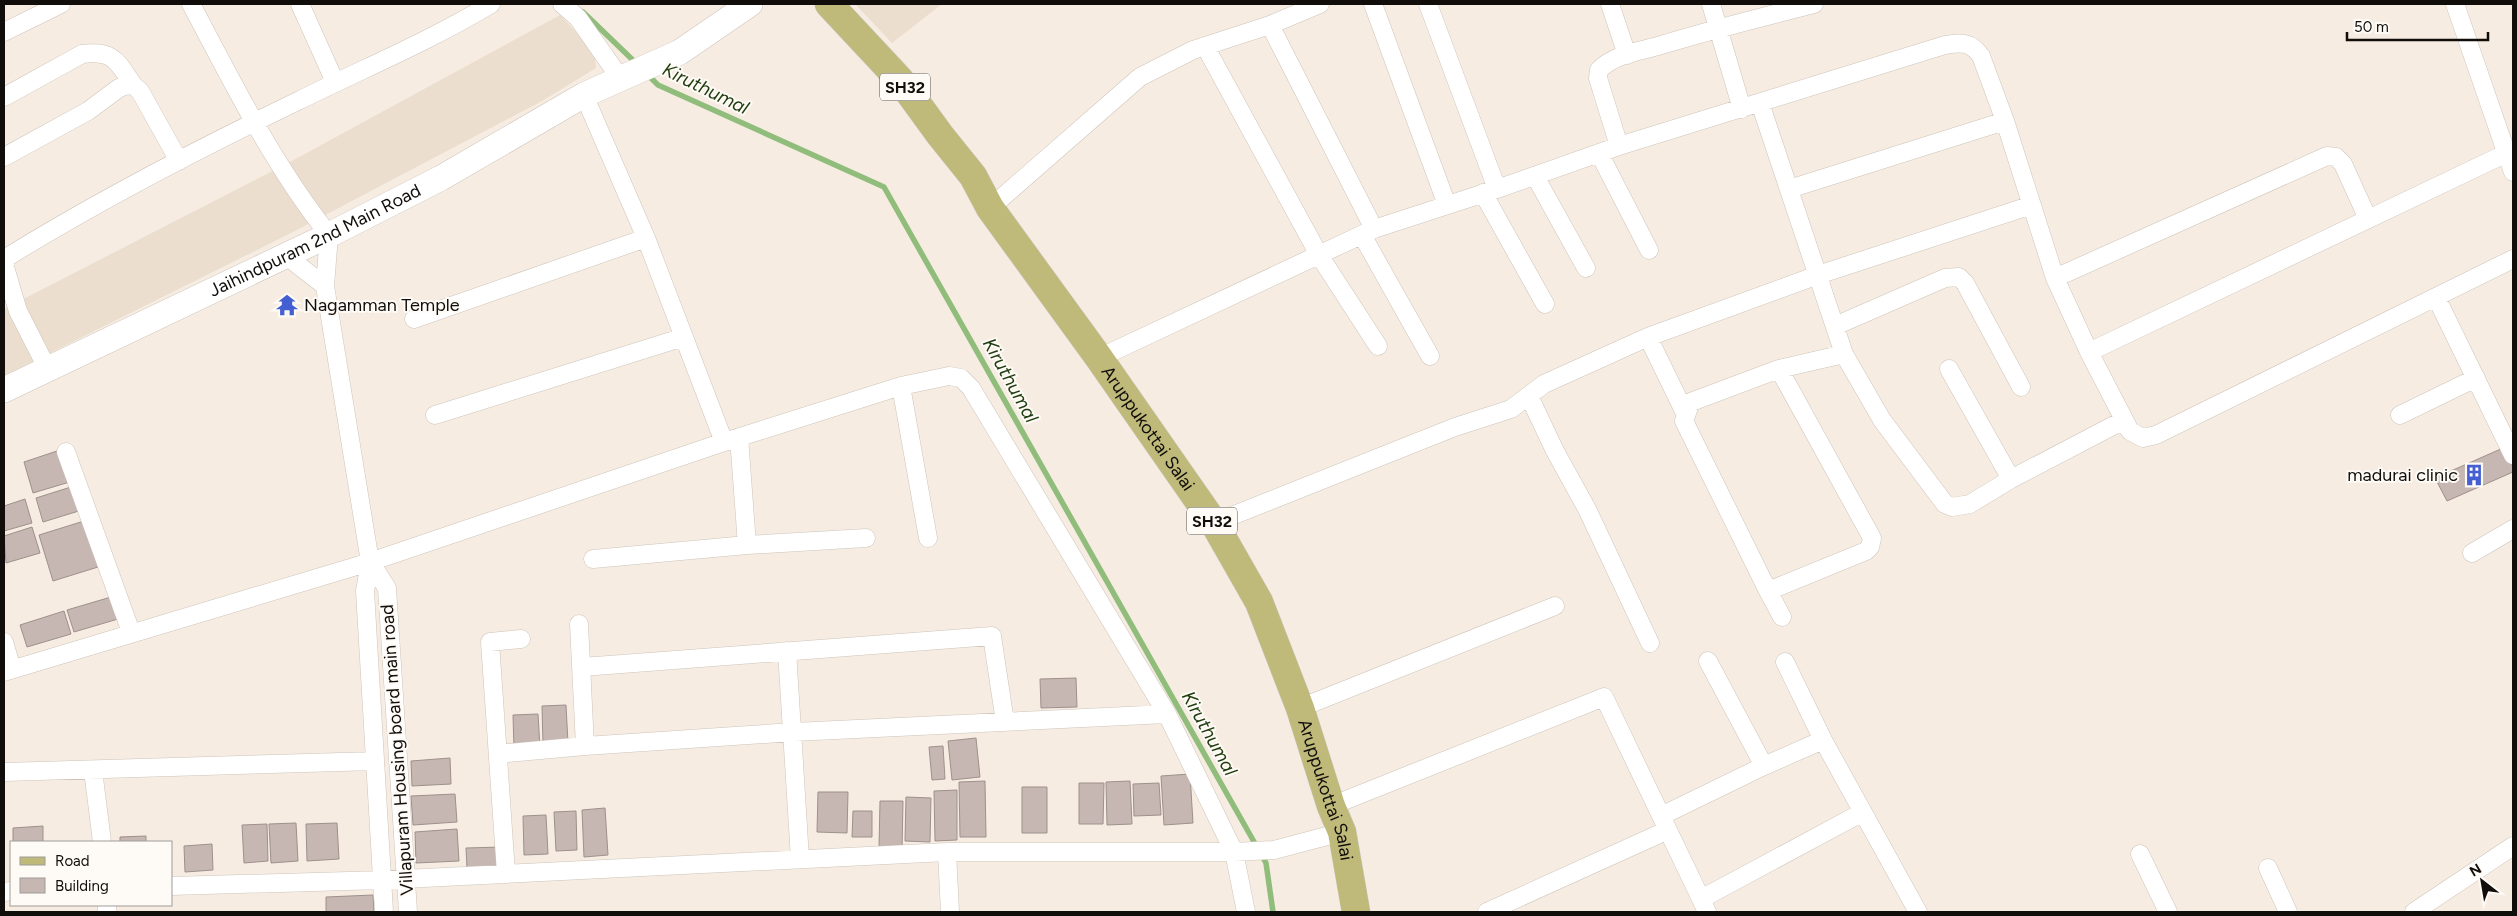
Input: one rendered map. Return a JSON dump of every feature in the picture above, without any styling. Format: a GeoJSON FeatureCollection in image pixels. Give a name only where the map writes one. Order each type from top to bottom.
{"type":"FeatureCollection","features":[{"type":"Feature","properties":{"kind":"main road","name":"Aruppukottai Salai"},"geometry":{"type":"LineString","coordinates":[[829,4],[900,80],[973,176],[990,208],[1100,358],[1214,524],[1259,602],[1300,708],[1331,806],[1342,832],[1356,912]]}},
{"type":"Feature","properties":{"kind":"main road"},"geometry":{"type":"LineString","coordinates":[[851,4],[917,77],[943,114],[973,176]]}},
{"type":"Feature","properties":{"kind":"street"},"geometry":{"type":"LineString","coordinates":[[4,32],[61,4]]}},
{"type":"Feature","properties":{"kind":"street"},"geometry":{"type":"LineString","coordinates":[[190,4],[254,122],[301,200],[329,235]]}},
{"type":"Feature","properties":{"kind":"street"},"geometry":{"type":"LineString","coordinates":[[4,259],[74,216],[179,161],[335,82],[396,54],[491,4]]}},
{"type":"Feature","properties":{"kind":"street"},"geometry":{"type":"LineString","coordinates":[[562,4],[578,18],[620,78]]}},
{"type":"Feature","properties":{"kind":"street","name":"Jaihindpuram 2nd Main Road"},"geometry":{"type":"LineString","coordinates":[[4,390],[329,235],[441,178],[584,95],[680,52],[750,4]]}},
{"type":"Feature","properties":{"kind":"street"},"geometry":{"type":"LineString","coordinates":[[990,208],[1140,77],[1205,46],[1270,26],[1320,4]]}},
{"type":"Feature","properties":{"kind":"street"},"geometry":{"type":"LineString","coordinates":[[1373,4],[1447,205]]}},
{"type":"Feature","properties":{"kind":"street"},"geometry":{"type":"LineString","coordinates":[[1428,4],[1490,191],[1545,304]]}},
{"type":"Feature","properties":{"kind":"street"},"geometry":{"type":"LineString","coordinates":[[1610,4],[1627,55]]}},
{"type":"Feature","properties":{"kind":"street"},"geometry":{"type":"LineString","coordinates":[[1711,4],[1742,108]]}},
{"type":"Feature","properties":{"kind":"street"},"geometry":{"type":"LineString","coordinates":[[1619,146],[1598,78],[1599,70],[1610,62],[1627,55],[1718,28],[1814,4]]}},
{"type":"Feature","properties":{"kind":"street"},"geometry":{"type":"LineString","coordinates":[[2455,4],[2513,172]]}},
{"type":"Feature","properties":{"kind":"street"},"geometry":{"type":"LineString","coordinates":[[306,6],[335,82]]}},
{"type":"Feature","properties":{"kind":"street"},"geometry":{"type":"LineString","coordinates":[[1270,26],[1368,232],[1430,356]]}},
{"type":"Feature","properties":{"kind":"street"},"geometry":{"type":"LineString","coordinates":[[1100,358],[1368,232],[1619,146],[1945,45],[1961,42],[1974,46],[1981,56],[2005,121],[2055,278],[2089,352],[2130,431],[2143,438],[2156,435],[2513,259]]}},
{"type":"Feature","properties":{"kind":"street"},"geometry":{"type":"LineString","coordinates":[[1205,46],[1319,255],[1378,346]]}},
{"type":"Feature","properties":{"kind":"street"},"geometry":{"type":"LineString","coordinates":[[4,96],[82,54],[96,52],[107,54],[140,91],[179,161]]}},
{"type":"Feature","properties":{"kind":"street"},"geometry":{"type":"LineString","coordinates":[[4,157],[88,111],[119,88],[127,85],[134,86]]}},
{"type":"Feature","properties":{"kind":"street"},"geometry":{"type":"LineString","coordinates":[[584,95],[646,238],[684,337],[732,440],[747,546]]}},
{"type":"Feature","properties":{"kind":"street"},"geometry":{"type":"LineString","coordinates":[[1760,103],[1844,354],[1882,420],[1945,504],[1952,507],[1970,504],[2011,479],[2124,420]]}},
{"type":"Feature","properties":{"kind":"street"},"geometry":{"type":"LineString","coordinates":[[1789,189],[2005,121]]}},
{"type":"Feature","properties":{"kind":"street"},"geometry":{"type":"LineString","coordinates":[[1599,153],[1649,250]]}},
{"type":"Feature","properties":{"kind":"street"},"geometry":{"type":"LineString","coordinates":[[2089,352],[2507,153]]}},
{"type":"Feature","properties":{"kind":"street"},"geometry":{"type":"LineString","coordinates":[[2055,278],[2327,156],[2336,157],[2343,164],[2368,219]]}},
{"type":"Feature","properties":{"kind":"street"},"geometry":{"type":"LineString","coordinates":[[1535,176],[1586,268]]}},
{"type":"Feature","properties":{"kind":"street"},"geometry":{"type":"LineString","coordinates":[[1214,524],[1454,427],[1511,409],[1544,384],[1648,337],[1818,274],[2032,205]]}},
{"type":"Feature","properties":{"kind":"street","name":"Villapuram Housing board main road"},"geometry":{"type":"LineString","coordinates":[[329,235],[325,286],[370,562],[365,591],[384,912]]}},
{"type":"Feature","properties":{"kind":"street"},"geometry":{"type":"LineString","coordinates":[[414,319],[646,238]]}},
{"type":"Feature","properties":{"kind":"street"},"geometry":{"type":"LineString","coordinates":[[284,255],[325,286]]}},
{"type":"Feature","properties":{"kind":"street"},"geometry":{"type":"LineString","coordinates":[[4,264],[18,311],[47,368]]}},
{"type":"Feature","properties":{"kind":"street"},"geometry":{"type":"LineString","coordinates":[[1835,326],[1945,278],[1959,277],[1965,282],[2021,387]]}},
{"type":"Feature","properties":{"kind":"street"},"geometry":{"type":"LineString","coordinates":[[2436,297],[2513,454]]}},
{"type":"Feature","properties":{"kind":"street"},"geometry":{"type":"LineString","coordinates":[[435,415],[684,337]]}},
{"type":"Feature","properties":{"kind":"street"},"geometry":{"type":"LineString","coordinates":[[1648,337],[1685,413]]}},
{"type":"Feature","properties":{"kind":"street"},"geometry":{"type":"LineString","coordinates":[[1782,617],[1689,434],[1684,421],[1685,413],[1691,402],[1779,369],[1844,354]]}},
{"type":"Feature","properties":{"kind":"street"},"geometry":{"type":"LineString","coordinates":[[1948,368],[2011,479]]}},
{"type":"Feature","properties":{"kind":"street"},"geometry":{"type":"LineString","coordinates":[[1768,591],[1866,551],[1872,544],[1872,538],[1779,369]]}},
{"type":"Feature","properties":{"kind":"street"},"geometry":{"type":"LineString","coordinates":[[4,642],[8,670],[370,562],[732,440],[901,386],[949,376],[961,378],[971,388],[1167,714],[1241,852],[1246,912]]}},
{"type":"Feature","properties":{"kind":"street"},"geometry":{"type":"LineString","coordinates":[[2400,415],[2476,378]]}},
{"type":"Feature","properties":{"kind":"street"},"geometry":{"type":"LineString","coordinates":[[901,386],[928,538]]}},
{"type":"Feature","properties":{"kind":"street"},"geometry":{"type":"LineString","coordinates":[[1529,396],[1555,452],[1587,509],[1650,644]]}},
{"type":"Feature","properties":{"kind":"street"},"geometry":{"type":"LineString","coordinates":[[66,452],[131,632]]}},
{"type":"Feature","properties":{"kind":"street"},"geometry":{"type":"LineString","coordinates":[[2472,553],[2513,529]]}},
{"type":"Feature","properties":{"kind":"street"},"geometry":{"type":"LineString","coordinates":[[593,558],[866,538]]}},
{"type":"Feature","properties":{"kind":"street","name":"Villapuram Housing board main road"},"geometry":{"type":"LineString","coordinates":[[370,562],[387,588],[408,912]]}},
{"type":"Feature","properties":{"kind":"street"},"geometry":{"type":"LineString","coordinates":[[1300,708],[1555,606]]}},
{"type":"Feature","properties":{"kind":"street"},"geometry":{"type":"LineString","coordinates":[[579,624],[585,746]]}},
{"type":"Feature","properties":{"kind":"street"},"geometry":{"type":"LineString","coordinates":[[582,667],[992,636],[1004,722]]}},
{"type":"Feature","properties":{"kind":"street"},"geometry":{"type":"LineString","coordinates":[[506,872],[490,642],[521,639]]}},
{"type":"Feature","properties":{"kind":"street"},"geometry":{"type":"LineString","coordinates":[[787,651],[794,732],[800,859]]}},
{"type":"Feature","properties":{"kind":"street"},"geometry":{"type":"LineString","coordinates":[[1708,661],[1764,766]]}},
{"type":"Feature","properties":{"kind":"street"},"geometry":{"type":"LineString","coordinates":[[1785,662],[1824,740],[1918,912]]}},
{"type":"Feature","properties":{"kind":"street"},"geometry":{"type":"LineString","coordinates":[[1331,806],[1604,697],[1703,905],[1863,812]]}},
{"type":"Feature","properties":{"kind":"street"},"geometry":{"type":"LineString","coordinates":[[498,754],[585,746],[794,732],[1167,714]]}},
{"type":"Feature","properties":{"kind":"street"},"geometry":{"type":"LineString","coordinates":[[1487,912],[1664,823],[1764,766],[1824,740]]}},
{"type":"Feature","properties":{"kind":"street"},"geometry":{"type":"LineString","coordinates":[[4,772],[375,761]]}},
{"type":"Feature","properties":{"kind":"street"},"geometry":{"type":"LineString","coordinates":[[93,770],[102,841]]}},
{"type":"Feature","properties":{"kind":"street"},"geometry":{"type":"LineString","coordinates":[[172,886],[383,880],[506,872],[947,852],[1241,852],[1274,850],[1342,832]]}},
{"type":"Feature","properties":{"kind":"street"},"geometry":{"type":"LineString","coordinates":[[2414,912],[2513,846]]}},
{"type":"Feature","properties":{"kind":"street"},"geometry":{"type":"LineString","coordinates":[[947,852],[950,912]]}},
{"type":"Feature","properties":{"kind":"street"},"geometry":{"type":"LineString","coordinates":[[2140,854],[2168,912]]}},
{"type":"Feature","properties":{"kind":"street"},"geometry":{"type":"LineString","coordinates":[[2268,868],[2288,912]]}},
{"type":"Feature","properties":{"kind":"shaded area"},"geometry":{"type":"Polygon","coordinates":[[[855,4],[942,4],[892,43],[855,4]]]}},
{"type":"Feature","properties":{"kind":"shaded area"},"geometry":{"type":"Polygon","coordinates":[[[560,15],[589,46],[595,58],[596,68],[542,101],[293,232],[4,376],[4,309],[290,162],[560,15]]]}},
{"type":"Feature","properties":{"kind":"building","name":"madurai clinic"},"geometry":{"type":"Polygon","coordinates":[[[2503,448],[2513,467],[2513,472],[2447,501],[2435,478],[2503,448]]]}},
{"type":"Feature","properties":{"kind":"building"},"geometry":{"type":"Polygon","coordinates":[[[63,449],[73,481],[33,493],[24,462],[63,449]]]}},
{"type":"Feature","properties":{"kind":"building"},"geometry":{"type":"Polygon","coordinates":[[[74,486],[82,510],[43,522],[36,498],[74,486]]]}},
{"type":"Feature","properties":{"kind":"building"},"geometry":{"type":"Polygon","coordinates":[[[25,499],[32,523],[4,531],[4,506],[25,499]]]}},
{"type":"Feature","properties":{"kind":"building"},"geometry":{"type":"Polygon","coordinates":[[[84,521],[98,567],[53,581],[39,535],[84,521]]]}},
{"type":"Feature","properties":{"kind":"building"},"geometry":{"type":"Polygon","coordinates":[[[32,527],[40,553],[6,563],[4,536],[32,527]]]}},
{"type":"Feature","properties":{"kind":"building"},"geometry":{"type":"Polygon","coordinates":[[[111,597],[118,619],[74,632],[67,610],[111,597]]]}},
{"type":"Feature","properties":{"kind":"building"},"geometry":{"type":"Polygon","coordinates":[[[64,611],[71,634],[27,647],[20,625],[64,611]]]}},
{"type":"Feature","properties":{"kind":"building"},"geometry":{"type":"Polygon","coordinates":[[[1076,678],[1077,707],[1041,708],[1040,679],[1076,678]]]}},
{"type":"Feature","properties":{"kind":"building"},"geometry":{"type":"Polygon","coordinates":[[[566,705],[568,743],[543,744],[542,706],[566,705]]]}},
{"type":"Feature","properties":{"kind":"building"},"geometry":{"type":"Polygon","coordinates":[[[538,714],[540,748],[514,749],[513,715],[538,714]]]}},
{"type":"Feature","properties":{"kind":"building"},"geometry":{"type":"Polygon","coordinates":[[[976,738],[980,777],[952,780],[948,741],[976,738]]]}},
{"type":"Feature","properties":{"kind":"building"},"geometry":{"type":"Polygon","coordinates":[[[943,746],[945,779],[932,780],[929,747],[943,746]]]}},
{"type":"Feature","properties":{"kind":"building"},"geometry":{"type":"Polygon","coordinates":[[[450,758],[451,784],[412,786],[411,761],[450,758]]]}},
{"type":"Feature","properties":{"kind":"building"},"geometry":{"type":"Polygon","coordinates":[[[1190,774],[1193,823],[1164,825],[1161,776],[1190,774]]]}},
{"type":"Feature","properties":{"kind":"building"},"geometry":{"type":"Polygon","coordinates":[[[985,781],[986,837],[960,837],[959,782],[985,781]]]}},
{"type":"Feature","properties":{"kind":"building"},"geometry":{"type":"Polygon","coordinates":[[[1130,781],[1132,824],[1107,825],[1106,782],[1130,781]]]}},
{"type":"Feature","properties":{"kind":"building"},"geometry":{"type":"Polygon","coordinates":[[[1079,783],[1104,783],[1103,824],[1079,824],[1079,783]]]}},
{"type":"Feature","properties":{"kind":"building"},"geometry":{"type":"Polygon","coordinates":[[[1159,783],[1161,815],[1134,816],[1133,784],[1159,783]]]}},
{"type":"Feature","properties":{"kind":"building"},"geometry":{"type":"Polygon","coordinates":[[[1022,787],[1047,787],[1047,833],[1022,833],[1022,787]]]}},
{"type":"Feature","properties":{"kind":"building"},"geometry":{"type":"Polygon","coordinates":[[[957,790],[957,840],[935,841],[934,791],[957,790]]]}},
{"type":"Feature","properties":{"kind":"building"},"geometry":{"type":"Polygon","coordinates":[[[818,792],[848,792],[847,833],[817,832],[818,792]]]}},
{"type":"Feature","properties":{"kind":"building"},"geometry":{"type":"Polygon","coordinates":[[[455,794],[457,822],[413,825],[411,796],[455,794]]]}},
{"type":"Feature","properties":{"kind":"building"},"geometry":{"type":"Polygon","coordinates":[[[906,797],[931,798],[930,842],[905,841],[906,797]]]}},
{"type":"Feature","properties":{"kind":"building"},"geometry":{"type":"Polygon","coordinates":[[[880,801],[903,801],[902,849],[879,848],[880,801]]]}},
{"type":"Feature","properties":{"kind":"building"},"geometry":{"type":"Polygon","coordinates":[[[605,808],[608,855],[584,857],[582,810],[605,808]]]}},
{"type":"Feature","properties":{"kind":"building"},"geometry":{"type":"Polygon","coordinates":[[[576,811],[577,850],[556,851],[554,812],[576,811]]]}},
{"type":"Feature","properties":{"kind":"building"},"geometry":{"type":"Polygon","coordinates":[[[853,811],[872,811],[872,837],[852,837],[853,811]]]}},
{"type":"Feature","properties":{"kind":"building"},"geometry":{"type":"Polygon","coordinates":[[[546,815],[548,854],[524,855],[523,816],[546,815]]]}},
{"type":"Feature","properties":{"kind":"building"},"geometry":{"type":"Polygon","coordinates":[[[296,823],[298,861],[271,863],[269,824],[296,823]]]}},
{"type":"Feature","properties":{"kind":"building"},"geometry":{"type":"Polygon","coordinates":[[[337,823],[339,859],[307,861],[306,824],[337,823]]]}},
{"type":"Feature","properties":{"kind":"building"},"geometry":{"type":"Polygon","coordinates":[[[267,824],[268,861],[244,863],[242,825],[267,824]]]}},
{"type":"Feature","properties":{"kind":"building"},"geometry":{"type":"Polygon","coordinates":[[[43,826],[43,841],[13,841],[13,828],[43,826]]]}},
{"type":"Feature","properties":{"kind":"building"},"geometry":{"type":"Polygon","coordinates":[[[457,829],[459,861],[416,863],[415,832],[457,829]]]}},
{"type":"Feature","properties":{"kind":"building"},"geometry":{"type":"Polygon","coordinates":[[[146,836],[146,841],[120,841],[120,837],[146,836]]]}},
{"type":"Feature","properties":{"kind":"building"},"geometry":{"type":"Polygon","coordinates":[[[212,844],[213,870],[185,872],[184,846],[212,844]]]}},
{"type":"Feature","properties":{"kind":"building"},"geometry":{"type":"Polygon","coordinates":[[[502,847],[503,867],[467,868],[466,848],[502,847]]]}},
{"type":"Feature","properties":{"kind":"building"},"geometry":{"type":"Polygon","coordinates":[[[373,895],[374,912],[326,912],[326,897],[373,895]]]}},
{"type":"Feature","properties":{"kind":"waterway","name":"Kiruthumal"},"geometry":{"type":"LineString","coordinates":[[583,12],[638,65]]}},
{"type":"Feature","properties":{"kind":"waterway","name":"Kiruthumal"},"geometry":{"type":"LineString","coordinates":[[646,73],[658,85],[884,187],[1266,863],[1273,912]]}},
{"type":"Feature","properties":{"kind":"place","name":"Nagamman Temple"},"geometry":{"type":"Point","coordinates":[287,305]}},
{"type":"Feature","properties":{"kind":"place","name":"madurai clinic"},"geometry":{"type":"Point","coordinates":[2474,475]}}]}
